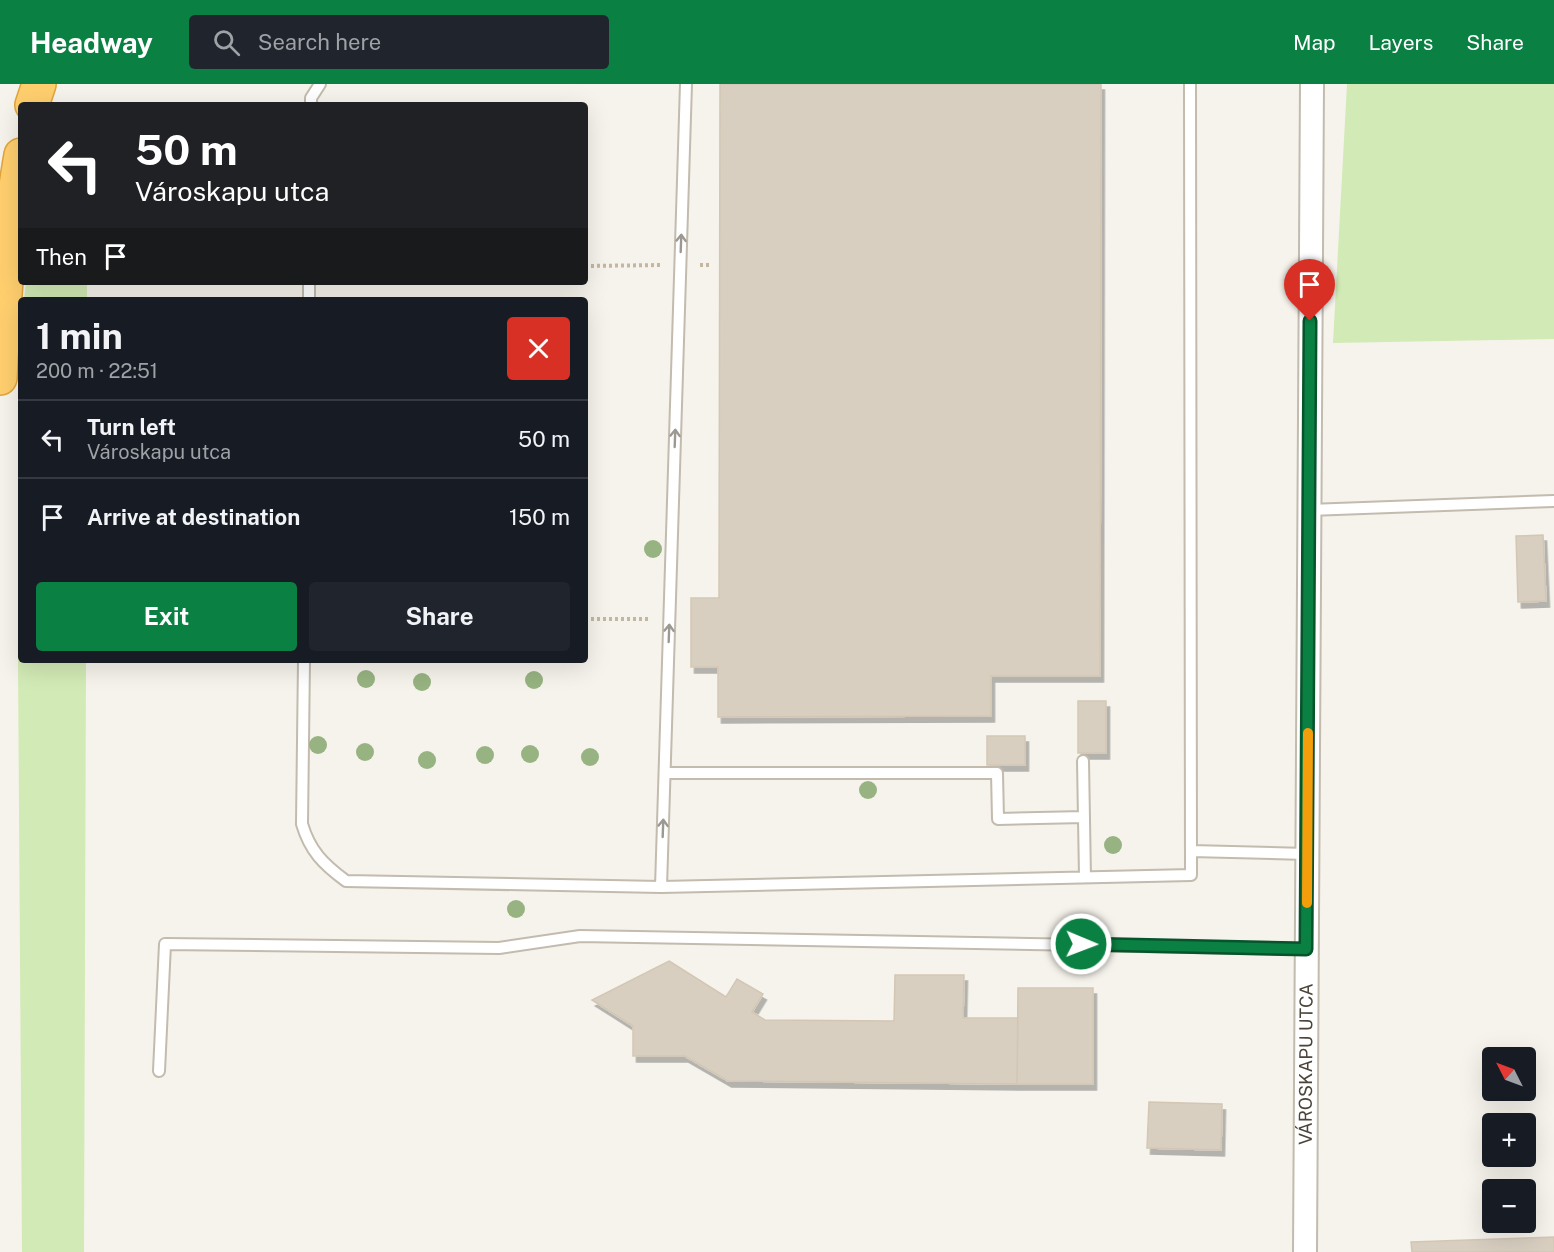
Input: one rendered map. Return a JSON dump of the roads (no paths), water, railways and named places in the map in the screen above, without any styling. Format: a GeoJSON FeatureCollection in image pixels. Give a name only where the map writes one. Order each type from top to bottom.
{"type":"FeatureCollection","features":[{"type":"Feature","properties":{"kind":"highway"},"geometry":{"type":"LineString","coordinates":[[33,102],[39,84]]}},
{"type":"Feature","properties":{"kind":"highway"},"geometry":{"type":"LineString","coordinates":[[0,378],[6,272],[18,172]]}},
{"type":"Feature","properties":{"kind":"street","name":"VÁROSKAPU UTCA"},"geometry":{"type":"LineString","coordinates":[[1305,1252],[1312,84]]}},
{"type":"Feature","properties":{"kind":"lane"},"geometry":{"type":"LineString","coordinates":[[311,102],[320,84]]}},
{"type":"Feature","properties":{"kind":"lane"},"geometry":{"type":"LineString","coordinates":[[661,886],[686,84]]}},
{"type":"Feature","properties":{"kind":"lane"},"geometry":{"type":"LineString","coordinates":[[304,663],[302,824],[307,843],[332,871],[346,881],[661,886],[1191,875],[1190,84]]}},
{"type":"Feature","properties":{"kind":"lane"},"geometry":{"type":"LineString","coordinates":[[1309,510],[1554,501]]}},
{"type":"Feature","properties":{"kind":"lane"},"geometry":{"type":"LineString","coordinates":[[1083,761],[1085,877]]}},
{"type":"Feature","properties":{"kind":"lane"},"geometry":{"type":"LineString","coordinates":[[665,773],[997,773],[998,819],[1084,817]]}},
{"type":"Feature","properties":{"kind":"lane"},"geometry":{"type":"LineString","coordinates":[[1191,851],[1307,854]]}},
{"type":"Feature","properties":{"kind":"lane"},"geometry":{"type":"LineString","coordinates":[[159,1071],[165,944],[499,948],[580,936],[1306,949]]}}]}
